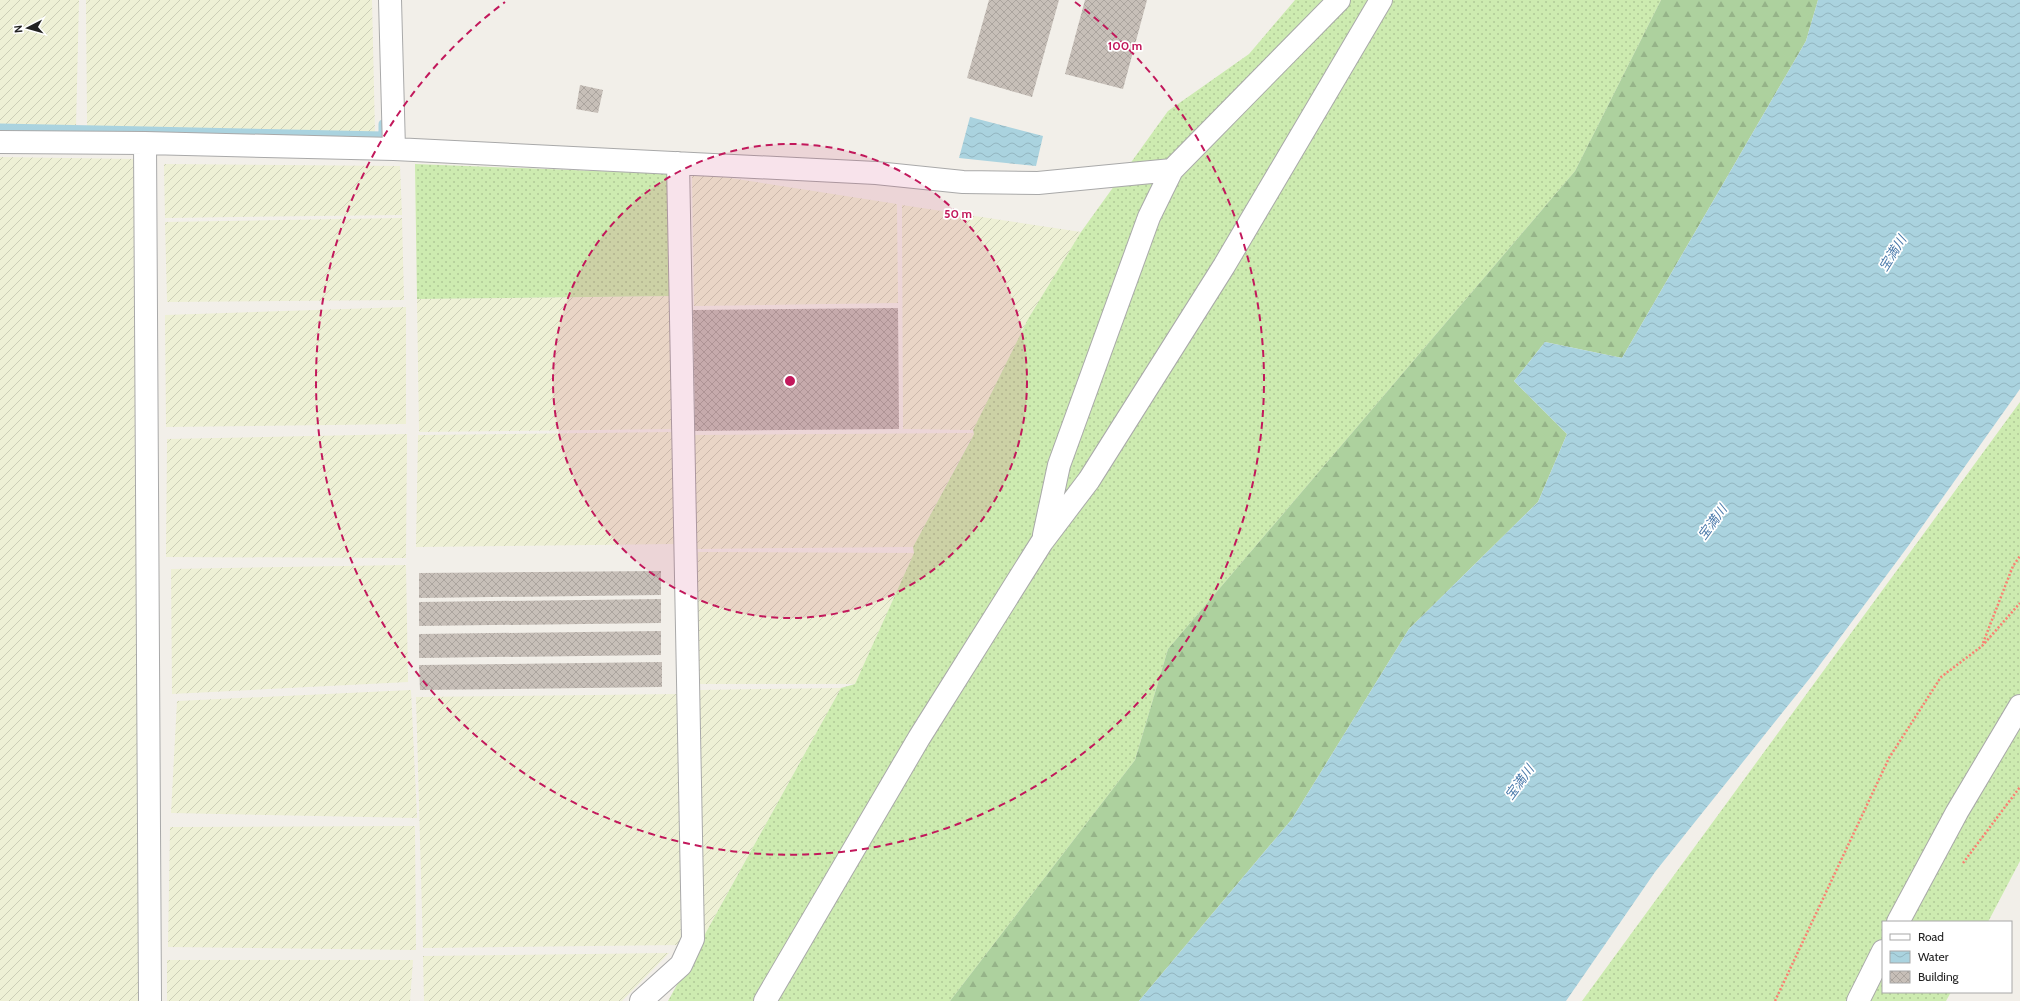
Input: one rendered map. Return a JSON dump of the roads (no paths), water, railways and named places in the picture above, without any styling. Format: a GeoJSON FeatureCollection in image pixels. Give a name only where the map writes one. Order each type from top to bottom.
{"type":"FeatureCollection","features":[{"type":"Feature","properties":{"kind":"street"},"geometry":{"type":"LineString","coordinates":[[390,0],[394,149]]}},
{"type":"Feature","properties":{"kind":"street"},"geometry":{"type":"LineString","coordinates":[[1042,542],[1058,465],[1149,217],[1172,170],[1339,0]]}},
{"type":"Feature","properties":{"kind":"street"},"geometry":{"type":"LineString","coordinates":[[765,1001],[919,738],[1042,542],[1089,480],[1224,266],[1381,0]]}},
{"type":"Feature","properties":{"kind":"street"},"geometry":{"type":"LineString","coordinates":[[0,142],[394,149],[876,173],[963,182],[1038,183],[1172,170]]}},
{"type":"Feature","properties":{"kind":"street"},"geometry":{"type":"LineString","coordinates":[[145,144],[150,1001]]}},
{"type":"Feature","properties":{"kind":"street"},"geometry":{"type":"LineString","coordinates":[[641,1001],[681,965],[693,939],[678,163]]}},
{"type":"Feature","properties":{"kind":"street"},"geometry":{"type":"LineString","coordinates":[[1899,921],[1956,812],[2020,706]]}},
{"type":"Feature","properties":{"kind":"street"},"geometry":{"type":"LineString","coordinates":[[1858,1001],[1882,953]]}},
{"type":"Feature","properties":{"kind":"water","name":"宝満川"},"geometry":{"type":"Polygon","coordinates":[[[1818,0],[2020,0],[2020,389],[1909,545],[1810,678],[1655,872],[1566,1001],[1139,1001],[1292,819],[1409,629],[1538,502],[1567,434],[1514,381],[1545,342],[1622,358],[1806,41],[1818,0]]]}},
{"type":"Feature","properties":{"kind":"water"},"geometry":{"type":"Polygon","coordinates":[[[970,117],[1043,136],[1036,166],[959,158],[970,117]]]}},
{"type":"Feature","properties":{"kind":"waterway"},"geometry":{"type":"LineString","coordinates":[[0,128],[383,136],[383,124]]}}]}
